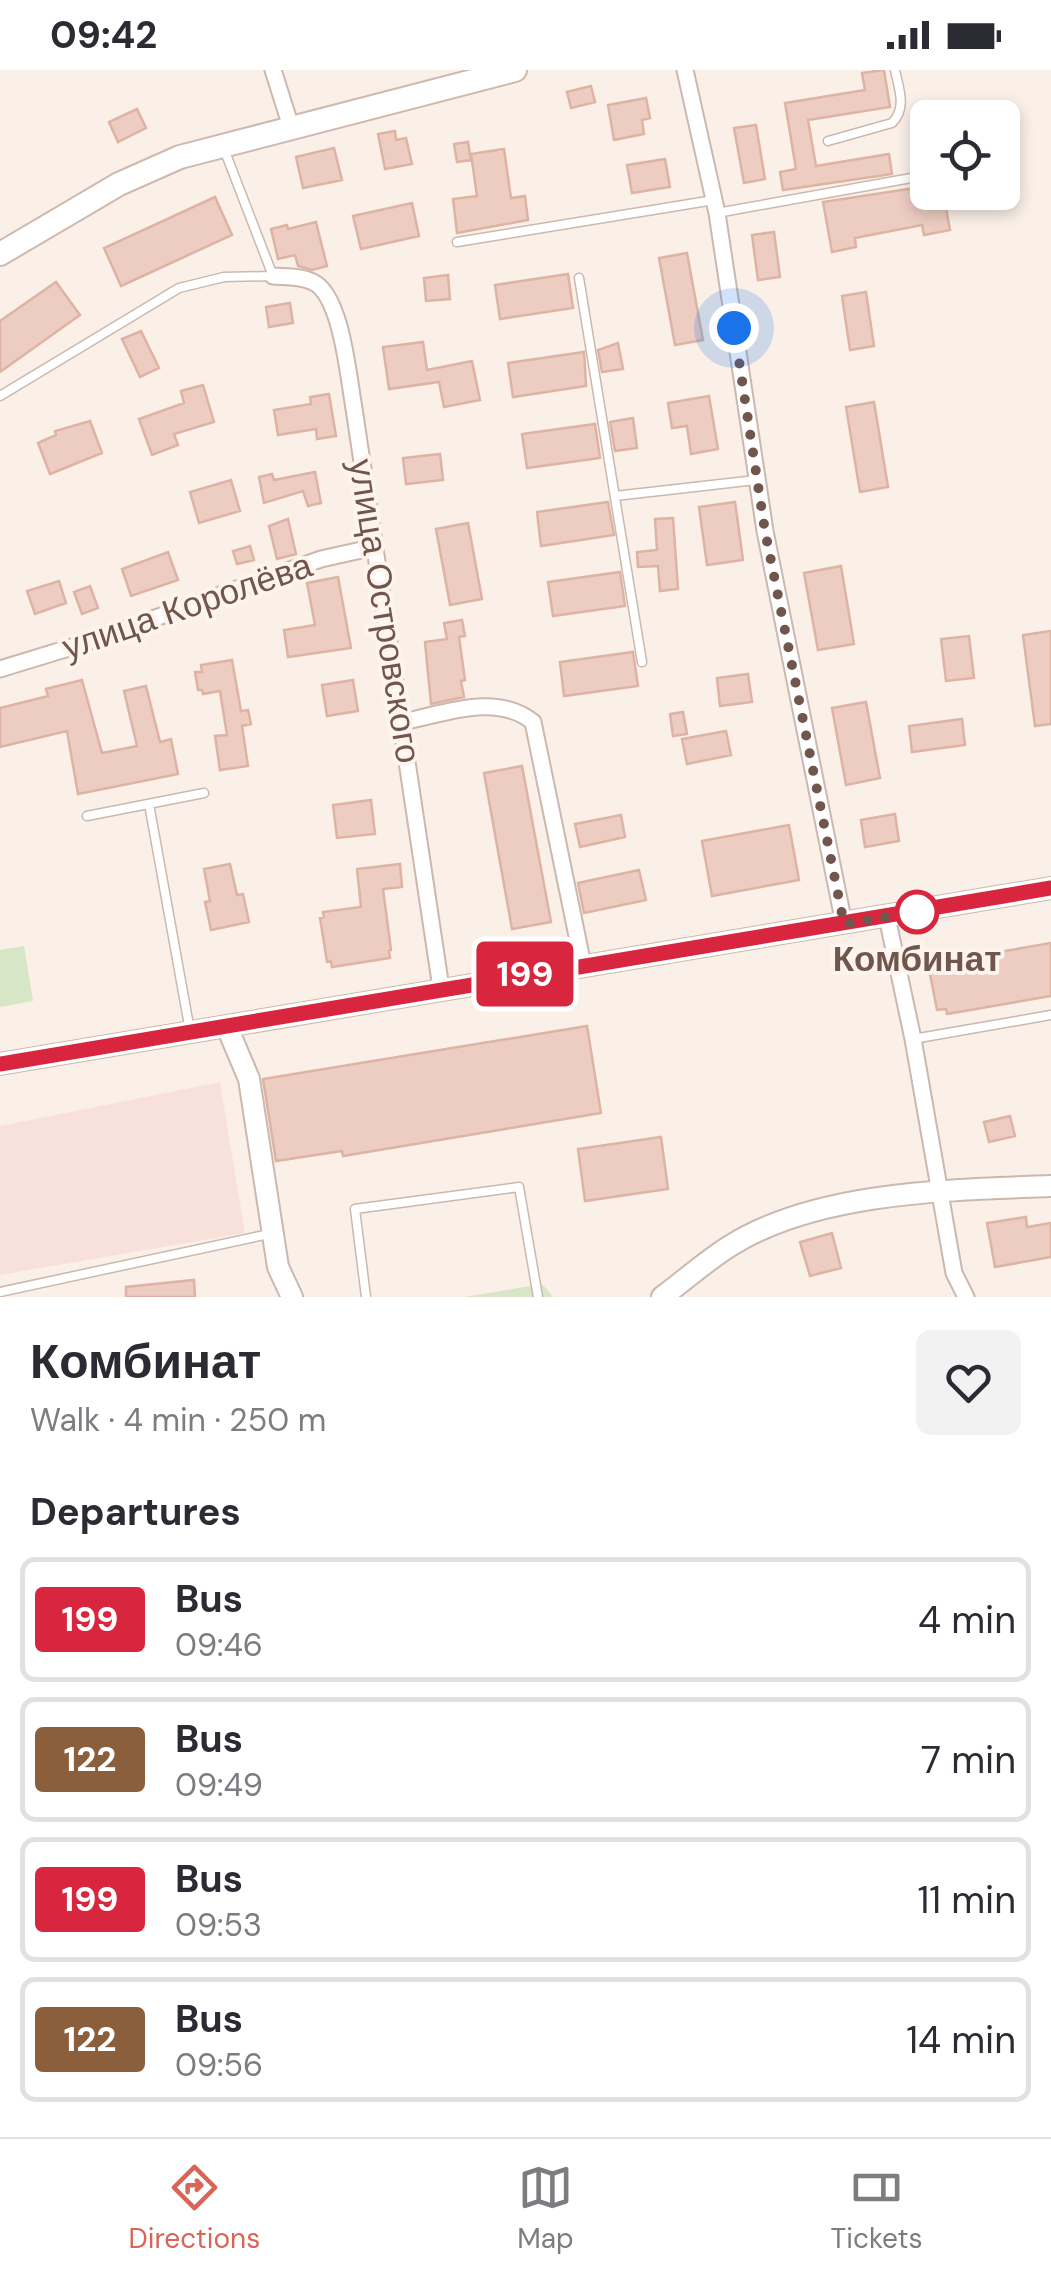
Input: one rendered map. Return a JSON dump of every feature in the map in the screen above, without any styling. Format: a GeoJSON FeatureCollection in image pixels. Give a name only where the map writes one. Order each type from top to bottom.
{"type":"FeatureCollection","features":[{"type":"Feature","properties":{"kind":"main road"},"geometry":{"type":"LineString","coordinates":[[0,254],[119,184],[180,157],[515,70]]}},
{"type":"Feature","properties":{"kind":"street"},"geometry":{"type":"LineString","coordinates":[[273,70],[291,126]]}},
{"type":"Feature","properties":{"kind":"street"},"geometry":{"type":"LineString","coordinates":[[685,70],[716,207],[756,480],[844,924]]}},
{"type":"Feature","properties":{"kind":"street","name":"улица Островского"},"geometry":{"type":"LineString","coordinates":[[273,276],[317,283],[338,323],[442,988]]}},
{"type":"Feature","properties":{"kind":"street","name":"улица Королёва"},"geometry":{"type":"LineString","coordinates":[[0,670],[321,559],[375,547]]}},
{"type":"Feature","properties":{"kind":"street"},"geometry":{"type":"LineString","coordinates":[[402,722],[488,705],[520,712],[532,722],[582,965]]}},
{"type":"Feature","properties":{"kind":"street"},"geometry":{"type":"LineString","coordinates":[[0,1064],[1051,888]]}},
{"type":"Feature","properties":{"kind":"street"},"geometry":{"type":"LineString","coordinates":[[887,917],[954,1273],[966,1297]]}},
{"type":"Feature","properties":{"kind":"street"},"geometry":{"type":"LineString","coordinates":[[227,1027],[249,1079],[278,1267],[292,1297]]}},
{"type":"Feature","properties":{"kind":"street"},"geometry":{"type":"LineString","coordinates":[[662,1297],[731,1246],[780,1223],[919,1192],[1051,1186]]}},
{"type":"Feature","properties":{"kind":"lane"},"geometry":{"type":"LineString","coordinates":[[828,141],[892,124],[898,118],[901,96],[894,70]]}},
{"type":"Feature","properties":{"kind":"lane"},"geometry":{"type":"LineString","coordinates":[[0,396],[179,288],[224,277],[273,276],[222,144]]}},
{"type":"Feature","properties":{"kind":"lane"},"geometry":{"type":"LineString","coordinates":[[457,242],[910,178]]}},
{"type":"Feature","properties":{"kind":"lane"},"geometry":{"type":"LineString","coordinates":[[579,278],[642,662]]}},
{"type":"Feature","properties":{"kind":"lane"},"geometry":{"type":"LineString","coordinates":[[615,496],[756,480]]}},
{"type":"Feature","properties":{"kind":"lane"},"geometry":{"type":"LineString","coordinates":[[87,816],[204,793]]}},
{"type":"Feature","properties":{"kind":"lane"},"geometry":{"type":"LineString","coordinates":[[149,804],[191,1033]]}},
{"type":"Feature","properties":{"kind":"lane"},"geometry":{"type":"LineString","coordinates":[[913,1040],[1051,1016]]}},
{"type":"Feature","properties":{"kind":"lane"},"geometry":{"type":"LineString","coordinates":[[366,1297],[355,1209],[519,1187],[538,1297]]}},
{"type":"Feature","properties":{"kind":"lane"},"geometry":{"type":"LineString","coordinates":[[0,1292],[274,1234]]}},
{"type":"Feature","properties":{"kind":"shaded area"},"geometry":{"type":"Polygon","coordinates":[[[220,1082],[245,1233],[0,1275],[0,1126],[220,1082]]]}},
{"type":"Feature","properties":{"kind":"green space"},"geometry":{"type":"Polygon","coordinates":[[[24,946],[33,1001],[0,1007],[0,950],[24,946]]]}},
{"type":"Feature","properties":{"kind":"green space"},"geometry":{"type":"Polygon","coordinates":[[[544,1286],[553,1297],[464,1297],[544,1286]]]}},
{"type":"Feature","properties":{"kind":"building"},"geometry":{"type":"Polygon","coordinates":[[[884,70],[890,107],[808,120],[816,166],[889,154],[892,174],[783,190],[780,172],[796,169],[785,103],[865,90],[862,73],[884,70]]]}},
{"type":"Feature","properties":{"kind":"building"},"geometry":{"type":"Polygon","coordinates":[[[591,86],[595,102],[571,108],[567,92],[591,86]]]}},
{"type":"Feature","properties":{"kind":"building"},"geometry":{"type":"Polygon","coordinates":[[[646,98],[650,118],[642,120],[644,134],[614,140],[608,105],[646,98]]]}},
{"type":"Feature","properties":{"kind":"building"},"geometry":{"type":"Polygon","coordinates":[[[137,109],[146,128],[118,142],[109,122],[137,109]]]}},
{"type":"Feature","properties":{"kind":"building"},"geometry":{"type":"Polygon","coordinates":[[[756,125],[765,179],[744,183],[734,128],[756,125]]]}},
{"type":"Feature","properties":{"kind":"building"},"geometry":{"type":"Polygon","coordinates":[[[395,131],[396,140],[406,138],[412,164],[385,169],[378,134],[395,131]]]}},
{"type":"Feature","properties":{"kind":"building"},"geometry":{"type":"Polygon","coordinates":[[[468,142],[471,160],[457,162],[454,144],[468,142]]]}},
{"type":"Feature","properties":{"kind":"building"},"geometry":{"type":"Polygon","coordinates":[[[334,148],[342,180],[303,188],[296,157],[334,148]]]}},
{"type":"Feature","properties":{"kind":"building"},"geometry":{"type":"Polygon","coordinates":[[[504,149],[511,198],[525,196],[528,220],[457,233],[453,199],[477,196],[471,154],[504,149]]]}},
{"type":"Feature","properties":{"kind":"building"},"geometry":{"type":"Polygon","coordinates":[[[665,159],[670,187],[632,193],[627,165],[665,159]]]}},
{"type":"Feature","properties":{"kind":"building"},"geometry":{"type":"Polygon","coordinates":[[[910,189],[910,210],[946,210],[950,230],[924,235],[922,225],[855,238],[856,247],[832,252],[823,202],[910,189]]]}},
{"type":"Feature","properties":{"kind":"building"},"geometry":{"type":"Polygon","coordinates":[[[215,197],[232,235],[121,286],[104,248],[215,197]]]}},
{"type":"Feature","properties":{"kind":"building"},"geometry":{"type":"Polygon","coordinates":[[[412,203],[419,236],[361,249],[353,216],[412,203]]]}},
{"type":"Feature","properties":{"kind":"building"},"geometry":{"type":"Polygon","coordinates":[[[316,222],[327,266],[312,270],[298,266],[295,255],[278,259],[271,229],[316,222]]]}},
{"type":"Feature","properties":{"kind":"building"},"geometry":{"type":"Polygon","coordinates":[[[774,232],[780,277],[758,280],[752,235],[774,232]]]}},
{"type":"Feature","properties":{"kind":"building"},"geometry":{"type":"Polygon","coordinates":[[[687,253],[703,340],[675,345],[659,258],[687,253]]]}},
{"type":"Feature","properties":{"kind":"building"},"geometry":{"type":"Polygon","coordinates":[[[568,274],[573,308],[500,319],[495,285],[568,274]]]}},
{"type":"Feature","properties":{"kind":"building"},"geometry":{"type":"Polygon","coordinates":[[[448,275],[450,299],[426,301],[424,278],[448,275]]]}},
{"type":"Feature","properties":{"kind":"building"},"geometry":{"type":"Polygon","coordinates":[[[56,282],[80,315],[0,372],[0,321],[56,282]]]}},
{"type":"Feature","properties":{"kind":"building"},"geometry":{"type":"Polygon","coordinates":[[[866,292],[874,346],[850,350],[842,296],[866,292]]]}},
{"type":"Feature","properties":{"kind":"building"},"geometry":{"type":"Polygon","coordinates":[[[290,303],[293,323],[269,327],[266,307],[290,303]]]}},
{"type":"Feature","properties":{"kind":"building"},"geometry":{"type":"Polygon","coordinates":[[[141,331],[159,368],[140,377],[122,339],[141,331]]]}},
{"type":"Feature","properties":{"kind":"building"},"geometry":{"type":"Polygon","coordinates":[[[423,342],[427,370],[472,361],[480,400],[444,407],[439,382],[389,389],[383,347],[423,342]]]}},
{"type":"Feature","properties":{"kind":"building"},"geometry":{"type":"Polygon","coordinates":[[[618,343],[623,369],[602,372],[598,350],[618,343]]]}},
{"type":"Feature","properties":{"kind":"building"},"geometry":{"type":"Polygon","coordinates":[[[584,352],[586,386],[513,397],[508,363],[584,352]]]}},
{"type":"Feature","properties":{"kind":"building"},"geometry":{"type":"Polygon","coordinates":[[[203,385],[214,422],[174,434],[178,445],[152,455],[139,419],[184,403],[181,391],[203,385]]]}},
{"type":"Feature","properties":{"kind":"building"},"geometry":{"type":"Polygon","coordinates":[[[329,394],[336,436],[317,439],[316,429],[278,435],[274,410],[311,404],[310,397],[329,394]]]}},
{"type":"Feature","properties":{"kind":"building"},"geometry":{"type":"Polygon","coordinates":[[[709,396],[718,449],[691,454],[687,426],[672,428],[668,403],[709,396]]]}},
{"type":"Feature","properties":{"kind":"building"},"geometry":{"type":"Polygon","coordinates":[[[874,402],[888,487],[860,492],[846,407],[874,402]]]}},
{"type":"Feature","properties":{"kind":"building"},"geometry":{"type":"Polygon","coordinates":[[[633,418],[637,448],[615,451],[610,422],[633,418]]]}},
{"type":"Feature","properties":{"kind":"building"},"geometry":{"type":"Polygon","coordinates":[[[90,421],[102,453],[50,474],[38,443],[56,435],[55,431],[90,421]]]}},
{"type":"Feature","properties":{"kind":"building"},"geometry":{"type":"Polygon","coordinates":[[[595,424],[600,458],[527,468],[522,434],[595,424]]]}},
{"type":"Feature","properties":{"kind":"building"},"geometry":{"type":"Polygon","coordinates":[[[440,454],[443,480],[406,484],[403,458],[440,454]]]}},
{"type":"Feature","properties":{"kind":"building"},"geometry":{"type":"Polygon","coordinates":[[[315,472],[321,503],[308,506],[303,491],[264,503],[259,477],[272,474],[274,480],[315,472]]]}},
{"type":"Feature","properties":{"kind":"building"},"geometry":{"type":"Polygon","coordinates":[[[231,480],[240,511],[199,523],[190,492],[231,480]]]}},
{"type":"Feature","properties":{"kind":"building"},"geometry":{"type":"Polygon","coordinates":[[[608,502],[614,535],[541,546],[537,512],[608,502]]]}},
{"type":"Feature","properties":{"kind":"building"},"geometry":{"type":"Polygon","coordinates":[[[735,502],[743,560],[707,565],[699,507],[735,502]]]}},
{"type":"Feature","properties":{"kind":"building"},"geometry":{"type":"Polygon","coordinates":[[[673,518],[678,589],[660,591],[658,566],[638,567],[637,552],[657,550],[655,519],[673,518]]]}},
{"type":"Feature","properties":{"kind":"building"},"geometry":{"type":"Polygon","coordinates":[[[288,519],[296,554],[277,559],[269,526],[288,519]]]}},
{"type":"Feature","properties":{"kind":"building"},"geometry":{"type":"Polygon","coordinates":[[[468,523],[482,599],[450,605],[436,529],[468,523]]]}},
{"type":"Feature","properties":{"kind":"building"},"geometry":{"type":"Polygon","coordinates":[[[250,546],[254,560],[237,564],[233,551],[250,546]]]}},
{"type":"Feature","properties":{"kind":"building"},"geometry":{"type":"Polygon","coordinates":[[[168,552],[178,580],[131,596],[122,569],[168,552]]]}},
{"type":"Feature","properties":{"kind":"building"},"geometry":{"type":"Polygon","coordinates":[[[841,566],[854,644],[818,650],[804,573],[841,566]]]}},
{"type":"Feature","properties":{"kind":"building"},"geometry":{"type":"Polygon","coordinates":[[[620,572],[625,606],[553,616],[548,582],[620,572]]]}},
{"type":"Feature","properties":{"kind":"building"},"geometry":{"type":"Polygon","coordinates":[[[338,577],[351,648],[288,657],[284,630],[315,625],[307,583],[338,577]]]}},
{"type":"Feature","properties":{"kind":"building"},"geometry":{"type":"Polygon","coordinates":[[[59,581],[66,603],[35,614],[27,591],[59,581]]]}},
{"type":"Feature","properties":{"kind":"building"},"geometry":{"type":"Polygon","coordinates":[[[90,586],[98,608],[82,614],[74,592],[90,586]]]}},
{"type":"Feature","properties":{"kind":"building"},"geometry":{"type":"Polygon","coordinates":[[[462,620],[465,636],[459,637],[464,697],[431,704],[425,642],[447,639],[444,623],[462,620]]]}},
{"type":"Feature","properties":{"kind":"building"},"geometry":{"type":"Polygon","coordinates":[[[1051,631],[1051,724],[1035,726],[1023,635],[1051,631]]]}},
{"type":"Feature","properties":{"kind":"building"},"geometry":{"type":"Polygon","coordinates":[[[969,636],[974,678],[946,681],[941,639],[969,636]]]}},
{"type":"Feature","properties":{"kind":"building"},"geometry":{"type":"Polygon","coordinates":[[[633,652],[638,686],[564,696],[560,662],[633,652]]]}},
{"type":"Feature","properties":{"kind":"building"},"geometry":{"type":"Polygon","coordinates":[[[232,660],[241,711],[248,710],[251,724],[242,726],[248,766],[220,770],[215,736],[227,735],[220,691],[203,694],[198,690],[195,672],[202,672],[201,665],[232,660]]]}},
{"type":"Feature","properties":{"kind":"building"},"geometry":{"type":"Polygon","coordinates":[[[748,674],[752,702],[720,706],[717,678],[748,674]]]}},
{"type":"Feature","properties":{"kind":"building"},"geometry":{"type":"Polygon","coordinates":[[[82,680],[102,753],[137,746],[124,691],[146,686],[160,742],[171,739],[178,774],[78,794],[67,731],[0,747],[0,708],[48,696],[46,689],[82,680]]]}},
{"type":"Feature","properties":{"kind":"building"},"geometry":{"type":"Polygon","coordinates":[[[353,680],[358,711],[327,716],[322,685],[353,680]]]}},
{"type":"Feature","properties":{"kind":"building"},"geometry":{"type":"Polygon","coordinates":[[[866,702],[880,778],[846,785],[832,708],[866,702]]]}},
{"type":"Feature","properties":{"kind":"building"},"geometry":{"type":"Polygon","coordinates":[[[683,712],[687,734],[673,736],[670,714],[683,712]]]}},
{"type":"Feature","properties":{"kind":"building"},"geometry":{"type":"Polygon","coordinates":[[[962,719],[965,745],[912,752],[909,726],[962,719]]]}},
{"type":"Feature","properties":{"kind":"building"},"geometry":{"type":"Polygon","coordinates":[[[726,731],[731,755],[687,764],[682,739],[726,731]]]}},
{"type":"Feature","properties":{"kind":"building"},"geometry":{"type":"Polygon","coordinates":[[[522,766],[551,922],[512,929],[484,773],[522,766]]]}},
{"type":"Feature","properties":{"kind":"building"},"geometry":{"type":"Polygon","coordinates":[[[371,800],[375,834],[337,838],[333,805],[371,800]]]}},
{"type":"Feature","properties":{"kind":"building"},"geometry":{"type":"Polygon","coordinates":[[[895,814],[899,841],[865,847],[861,820],[895,814]]]}},
{"type":"Feature","properties":{"kind":"building"},"geometry":{"type":"Polygon","coordinates":[[[621,815],[625,837],[580,847],[575,824],[621,815]]]}},
{"type":"Feature","properties":{"kind":"building"},"geometry":{"type":"Polygon","coordinates":[[[789,825],[799,880],[712,896],[702,841],[789,825]]]}},
{"type":"Feature","properties":{"kind":"building"},"geometry":{"type":"Polygon","coordinates":[[[230,864],[237,895],[243,894],[249,922],[211,930],[204,869],[230,864]]]}},
{"type":"Feature","properties":{"kind":"building"},"geometry":{"type":"Polygon","coordinates":[[[400,864],[402,887],[383,889],[390,958],[332,967],[331,961],[327,962],[320,918],[324,917],[323,912],[361,907],[357,869],[400,864]]]}},
{"type":"Feature","properties":{"kind":"building"},"geometry":{"type":"Polygon","coordinates":[[[639,870],[646,900],[584,913],[578,883],[639,870]]]}},
{"type":"Feature","properties":{"kind":"building"},"geometry":{"type":"Polygon","coordinates":[[[1051,943],[1051,996],[947,1014],[946,1009],[937,1010],[929,969],[941,967],[940,962],[1051,943]]]}},
{"type":"Feature","properties":{"kind":"building"},"geometry":{"type":"Polygon","coordinates":[[[587,1026],[601,1113],[343,1156],[342,1151],[276,1161],[263,1079],[587,1026]]]}},
{"type":"Feature","properties":{"kind":"building"},"geometry":{"type":"Polygon","coordinates":[[[1010,1116],[1015,1136],[989,1142],[984,1122],[1010,1116]]]}},
{"type":"Feature","properties":{"kind":"building"},"geometry":{"type":"Polygon","coordinates":[[[661,1137],[668,1189],[585,1201],[578,1149],[661,1137]]]}},
{"type":"Feature","properties":{"kind":"building"},"geometry":{"type":"Polygon","coordinates":[[[1026,1217],[1027,1227],[1051,1223],[1051,1257],[995,1267],[987,1223],[1026,1217]]]}},
{"type":"Feature","properties":{"kind":"building"},"geometry":{"type":"Polygon","coordinates":[[[832,1233],[841,1268],[810,1276],[800,1242],[832,1233]]]}},
{"type":"Feature","properties":{"kind":"building"},"geometry":{"type":"Polygon","coordinates":[[[194,1280],[195,1297],[126,1297],[126,1287],[194,1280]]]}},
{"type":"Feature","properties":{"kind":"bus line","name":"199"},"geometry":{"type":"LineString","coordinates":[[0,1064],[1051,888]]}},
{"type":"Feature","properties":{"kind":"place","name":"Комбинат"},"geometry":{"type":"Point","coordinates":[917,912]}},
{"type":"Feature","properties":{"kind":"route"},"geometry":{"type":"LineString","coordinates":[[734,328],[765,531],[844,924],[923,911],[917,912]]}}]}
